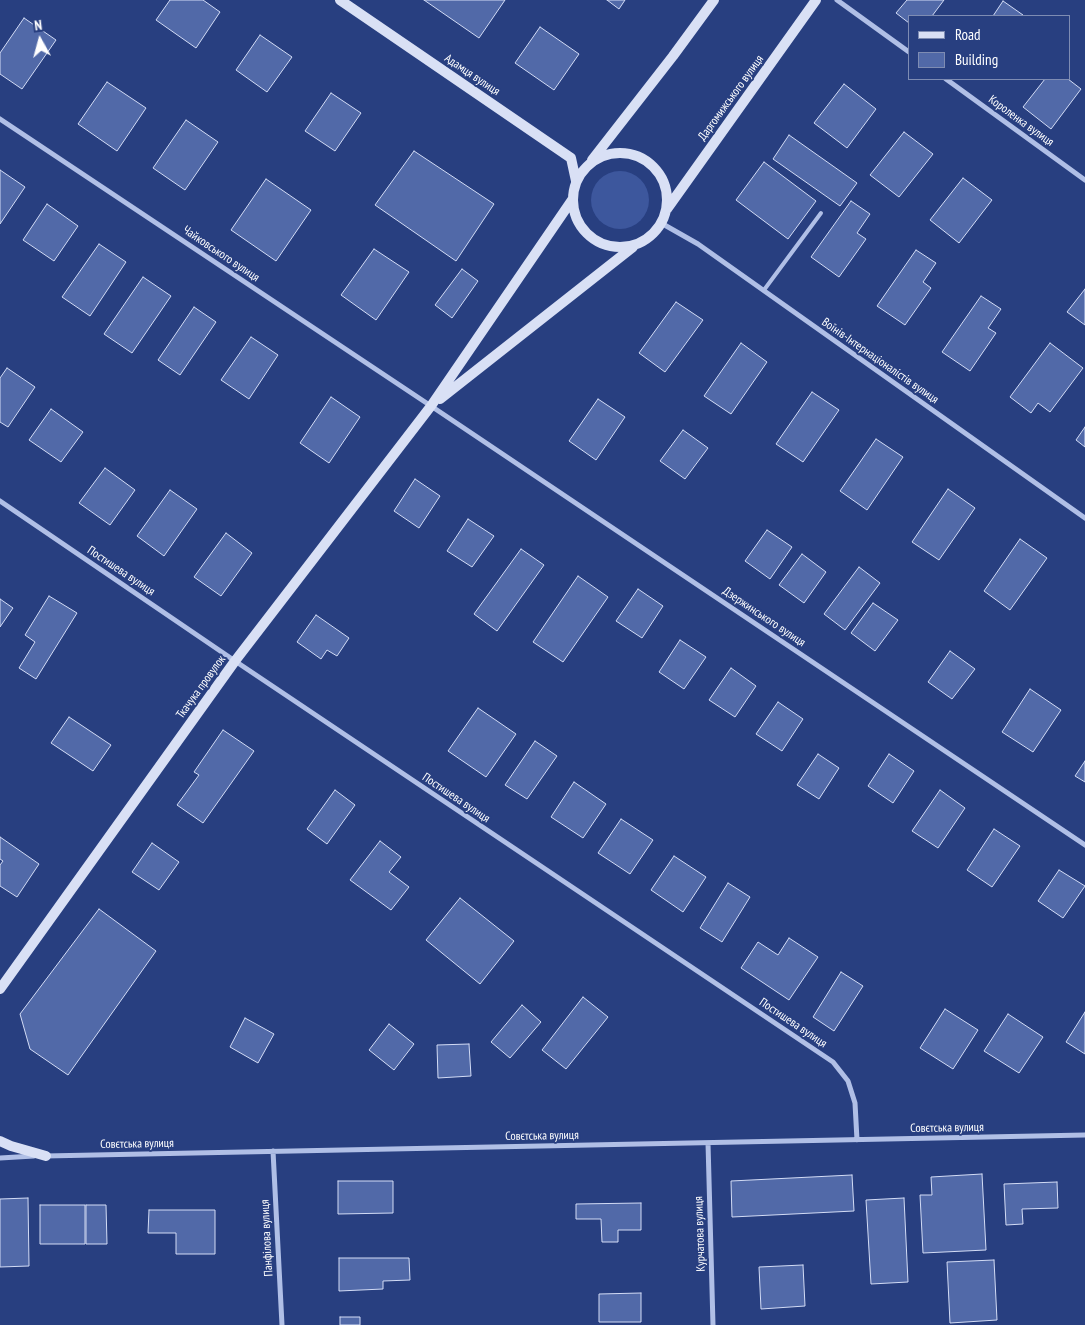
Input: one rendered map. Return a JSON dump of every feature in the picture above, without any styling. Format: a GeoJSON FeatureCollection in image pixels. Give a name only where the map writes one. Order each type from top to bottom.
{"type":"FeatureCollection","features":[{"type":"Feature","properties":{"kind":"street","name":"Адамця вулиця"},"geometry":{"type":"LineString","coordinates":[[340,0],[571,158],[576,181]]}},
{"type":"Feature","properties":{"kind":"street"},"geometry":{"type":"LineString","coordinates":[[431,406],[572,200],[576,181],[581,172],[714,0]]}},
{"type":"Feature","properties":{"kind":"street","name":"Даргомижського вулиця"},"geometry":{"type":"LineString","coordinates":[[666,210],[816,0]]}},
{"type":"Feature","properties":{"kind":"street"},"geometry":{"type":"LineString","coordinates":[[837,0],[908,51]]}},
{"type":"Feature","properties":{"kind":"street","name":"Короленка вулиця"},"geometry":{"type":"LineString","coordinates":[[947,80],[1085,180]]}},
{"type":"Feature","properties":{"kind":"street","name":"Чайковського вулиця"},"geometry":{"type":"LineString","coordinates":[[0,119],[431,406]]}},
{"type":"Feature","properties":{"kind":"street"},"geometry":{"type":"LineString","coordinates":[[431,406],[651,235],[661,223],[666,210],[667,195],[663,181],[655,169],[644,159],[630,154],[616,153],[602,156],[589,164]]}},
{"type":"Feature","properties":{"kind":"street"},"geometry":{"type":"LineString","coordinates":[[572,200],[575,215],[582,228],[593,239],[607,246],[622,248],[637,244]]}},
{"type":"Feature","properties":{"kind":"street","name":"Воїнів-Інтернаціоналістів вулиця"},"geometry":{"type":"LineString","coordinates":[[661,223],[698,244],[1085,518]]}},
{"type":"Feature","properties":{"kind":"street","name":"Ткачука провулок"},"geometry":{"type":"LineString","coordinates":[[0,989],[234,661],[431,406]]}},
{"type":"Feature","properties":{"kind":"street","name":"Дзержинського вулиця"},"geometry":{"type":"LineString","coordinates":[[431,406],[1085,844]]}},
{"type":"Feature","properties":{"kind":"street","name":"Постишева вулиця"},"geometry":{"type":"LineString","coordinates":[[0,501],[234,661],[833,1062],[848,1081],[856,1103],[857,1140]]}},
{"type":"Feature","properties":{"kind":"street","name":"Совєтська вулиця"},"geometry":{"type":"LineString","coordinates":[[0,1158],[1085,1135]]}},
{"type":"Feature","properties":{"kind":"street"},"geometry":{"type":"LineString","coordinates":[[0,1142],[46,1156]]}},
{"type":"Feature","properties":{"kind":"street","name":"Курчатова вулиця"},"geometry":{"type":"LineString","coordinates":[[708,1142],[713,1325]]}},
{"type":"Feature","properties":{"kind":"street","name":"Панфілова вулиця"},"geometry":{"type":"LineString","coordinates":[[273,1151],[282,1325]]}},
{"type":"Feature","properties":{"kind":"lane"},"geometry":{"type":"LineString","coordinates":[[764,290],[821,213]]}},
{"type":"Feature","properties":{"kind":"shaded area"},"geometry":{"type":"Polygon","coordinates":[[[614,171],[626,171],[641,179],[649,194],[649,206],[641,221],[626,229],[614,229],[599,221],[591,206],[591,194],[599,179],[614,171]]]}},
{"type":"Feature","properties":{"kind":"building"},"geometry":{"type":"Polygon","coordinates":[[[170,0],[203,0],[220,12],[196,48],[156,20],[170,0]]]}},
{"type":"Feature","properties":{"kind":"building"},"geometry":{"type":"Polygon","coordinates":[[[424,0],[505,0],[479,38],[424,0]]]}},
{"type":"Feature","properties":{"kind":"building"},"geometry":{"type":"Polygon","coordinates":[[[607,0],[625,0],[619,9],[607,0]]]}},
{"type":"Feature","properties":{"kind":"building"},"geometry":{"type":"Polygon","coordinates":[[[907,0],[944,0],[933,15],[908,15],[908,22],[896,13],[907,0]]]}},
{"type":"Feature","properties":{"kind":"building"},"geometry":{"type":"Polygon","coordinates":[[[1003,1],[1023,15],[994,15],[1003,1]]]}},
{"type":"Feature","properties":{"kind":"building"},"geometry":{"type":"Polygon","coordinates":[[[24,18],[56,40],[22,89],[0,74],[0,53],[24,18]]]}},
{"type":"Feature","properties":{"kind":"building"},"geometry":{"type":"Polygon","coordinates":[[[540,27],[579,54],[554,90],[515,63],[540,27]]]}},
{"type":"Feature","properties":{"kind":"building"},"geometry":{"type":"Polygon","coordinates":[[[260,35],[292,57],[267,92],[236,70],[260,35]]]}},
{"type":"Feature","properties":{"kind":"building"},"geometry":{"type":"Polygon","coordinates":[[[1044,80],[1069,80],[1081,89],[1051,129],[1023,107],[1044,80]]]}},
{"type":"Feature","properties":{"kind":"building"},"geometry":{"type":"Polygon","coordinates":[[[107,82],[146,108],[117,151],[78,124],[107,82]]]}},
{"type":"Feature","properties":{"kind":"building"},"geometry":{"type":"Polygon","coordinates":[[[844,84],[876,109],[847,148],[814,123],[844,84]]]}},
{"type":"Feature","properties":{"kind":"building"},"geometry":{"type":"Polygon","coordinates":[[[331,93],[361,113],[335,151],[305,131],[331,93]]]}},
{"type":"Feature","properties":{"kind":"building"},"geometry":{"type":"Polygon","coordinates":[[[186,120],[218,142],[185,190],[153,168],[186,120]]]}},
{"type":"Feature","properties":{"kind":"building"},"geometry":{"type":"Polygon","coordinates":[[[904,132],[933,154],[899,197],[870,175],[904,132]]]}},
{"type":"Feature","properties":{"kind":"building"},"geometry":{"type":"Polygon","coordinates":[[[789,135],[857,183],[840,206],[773,159],[789,135]]]}},
{"type":"Feature","properties":{"kind":"building"},"geometry":{"type":"Polygon","coordinates":[[[414,151],[494,204],[456,261],[375,205],[414,151]]]}},
{"type":"Feature","properties":{"kind":"building"},"geometry":{"type":"Polygon","coordinates":[[[764,162],[816,201],[788,239],[736,200],[764,162]]]}},
{"type":"Feature","properties":{"kind":"building"},"geometry":{"type":"Polygon","coordinates":[[[0,170],[25,187],[0,224],[0,170]]]}},
{"type":"Feature","properties":{"kind":"building"},"geometry":{"type":"Polygon","coordinates":[[[963,178],[992,200],[959,243],[930,220],[963,178]]]}},
{"type":"Feature","properties":{"kind":"building"},"geometry":{"type":"Polygon","coordinates":[[[266,179],[311,210],[276,261],[231,230],[266,179]]]}},
{"type":"Feature","properties":{"kind":"building"},"geometry":{"type":"Polygon","coordinates":[[[851,201],[870,214],[857,233],[866,239],[839,277],[811,257],[851,201]]]}},
{"type":"Feature","properties":{"kind":"building"},"geometry":{"type":"Polygon","coordinates":[[[47,204],[78,226],[54,261],[23,240],[47,204]]]}},
{"type":"Feature","properties":{"kind":"building"},"geometry":{"type":"Polygon","coordinates":[[[99,244],[126,262],[90,316],[62,297],[99,244]]]}},
{"type":"Feature","properties":{"kind":"building"},"geometry":{"type":"Polygon","coordinates":[[[374,249],[409,272],[376,320],[341,295],[374,249]]]}},
{"type":"Feature","properties":{"kind":"building"},"geometry":{"type":"Polygon","coordinates":[[[916,250],[936,263],[923,282],[931,288],[905,325],[877,306],[916,250]]]}},
{"type":"Feature","properties":{"kind":"building"},"geometry":{"type":"Polygon","coordinates":[[[462,269],[478,281],[452,318],[435,305],[462,269]]]}},
{"type":"Feature","properties":{"kind":"building"},"geometry":{"type":"Polygon","coordinates":[[[143,277],[171,296],[132,353],[104,334],[143,277]]]}},
{"type":"Feature","properties":{"kind":"building"},"geometry":{"type":"Polygon","coordinates":[[[1085,289],[1085,325],[1067,312],[1085,289]]]}},
{"type":"Feature","properties":{"kind":"building"},"geometry":{"type":"Polygon","coordinates":[[[981,296],[1001,309],[988,328],[996,333],[970,371],[942,352],[981,296]]]}},
{"type":"Feature","properties":{"kind":"building"},"geometry":{"type":"Polygon","coordinates":[[[676,302],[703,320],[665,372],[639,353],[676,302]]]}},
{"type":"Feature","properties":{"kind":"building"},"geometry":{"type":"Polygon","coordinates":[[[194,307],[216,322],[180,375],[158,360],[194,307]]]}},
{"type":"Feature","properties":{"kind":"building"},"geometry":{"type":"Polygon","coordinates":[[[251,337],[278,355],[249,399],[221,380],[251,337]]]}},
{"type":"Feature","properties":{"kind":"building"},"geometry":{"type":"Polygon","coordinates":[[[741,343],[767,362],[731,414],[704,396],[741,343]]]}},
{"type":"Feature","properties":{"kind":"building"},"geometry":{"type":"Polygon","coordinates":[[[1050,343],[1083,368],[1050,412],[1038,403],[1031,413],[1010,397],[1050,343]]]}},
{"type":"Feature","properties":{"kind":"building"},"geometry":{"type":"Polygon","coordinates":[[[7,368],[35,387],[8,427],[0,422],[0,378],[7,368]]]}},
{"type":"Feature","properties":{"kind":"building"},"geometry":{"type":"Polygon","coordinates":[[[812,392],[839,410],[803,462],[776,444],[812,392]]]}},
{"type":"Feature","properties":{"kind":"building"},"geometry":{"type":"Polygon","coordinates":[[[331,397],[360,417],[329,463],[300,443],[331,397]]]}},
{"type":"Feature","properties":{"kind":"building"},"geometry":{"type":"Polygon","coordinates":[[[598,399],[625,417],[596,460],[569,441],[598,399]]]}},
{"type":"Feature","properties":{"kind":"building"},"geometry":{"type":"Polygon","coordinates":[[[51,409],[83,432],[61,462],[29,440],[51,409]]]}},
{"type":"Feature","properties":{"kind":"building"},"geometry":{"type":"Polygon","coordinates":[[[1085,427],[1085,447],[1076,440],[1085,427]]]}},
{"type":"Feature","properties":{"kind":"building"},"geometry":{"type":"Polygon","coordinates":[[[683,430],[708,448],[685,479],[660,461],[683,430]]]}},
{"type":"Feature","properties":{"kind":"building"},"geometry":{"type":"Polygon","coordinates":[[[876,439],[903,457],[867,510],[840,491],[876,439]]]}},
{"type":"Feature","properties":{"kind":"building"},"geometry":{"type":"Polygon","coordinates":[[[105,468],[135,490],[110,525],[79,503],[105,468]]]}},
{"type":"Feature","properties":{"kind":"building"},"geometry":{"type":"Polygon","coordinates":[[[415,479],[440,496],[419,528],[394,511],[415,479]]]}},
{"type":"Feature","properties":{"kind":"building"},"geometry":{"type":"Polygon","coordinates":[[[948,489],[975,508],[939,560],[912,542],[948,489]]]}},
{"type":"Feature","properties":{"kind":"building"},"geometry":{"type":"Polygon","coordinates":[[[170,490],[197,509],[164,556],[137,536],[170,490]]]}},
{"type":"Feature","properties":{"kind":"building"},"geometry":{"type":"Polygon","coordinates":[[[468,519],[494,536],[472,567],[447,551],[468,519]]]}},
{"type":"Feature","properties":{"kind":"building"},"geometry":{"type":"Polygon","coordinates":[[[767,530],[792,547],[770,579],[745,561],[767,530]]]}},
{"type":"Feature","properties":{"kind":"building"},"geometry":{"type":"Polygon","coordinates":[[[226,533],[252,553],[221,596],[194,577],[226,533]]]}},
{"type":"Feature","properties":{"kind":"building"},"geometry":{"type":"Polygon","coordinates":[[[1020,539],[1047,558],[1010,610],[984,591],[1020,539]]]}},
{"type":"Feature","properties":{"kind":"building"},"geometry":{"type":"Polygon","coordinates":[[[521,549],[544,565],[497,631],[474,614],[521,549]]]}},
{"type":"Feature","properties":{"kind":"building"},"geometry":{"type":"Polygon","coordinates":[[[802,554],[826,572],[804,603],[779,585],[802,554]]]}},
{"type":"Feature","properties":{"kind":"building"},"geometry":{"type":"Polygon","coordinates":[[[859,567],[880,583],[845,630],[824,614],[859,567]]]}},
{"type":"Feature","properties":{"kind":"building"},"geometry":{"type":"Polygon","coordinates":[[[578,576],[608,597],[563,662],[533,642],[578,576]]]}},
{"type":"Feature","properties":{"kind":"building"},"geometry":{"type":"Polygon","coordinates":[[[638,589],[663,606],[642,638],[616,621],[638,589]]]}},
{"type":"Feature","properties":{"kind":"building"},"geometry":{"type":"Polygon","coordinates":[[[49,596],[77,613],[36,679],[19,668],[35,642],[25,635],[49,596]]]}},
{"type":"Feature","properties":{"kind":"building"},"geometry":{"type":"Polygon","coordinates":[[[0,599],[13,608],[0,627],[0,599]]]}},
{"type":"Feature","properties":{"kind":"building"},"geometry":{"type":"Polygon","coordinates":[[[873,603],[898,620],[875,651],[851,633],[873,603]]]}},
{"type":"Feature","properties":{"kind":"building"},"geometry":{"type":"Polygon","coordinates":[[[316,615],[349,638],[337,656],[327,650],[321,659],[297,642],[316,615]]]}},
{"type":"Feature","properties":{"kind":"building"},"geometry":{"type":"Polygon","coordinates":[[[680,640],[706,657],[684,689],[659,672],[680,640]]]}},
{"type":"Feature","properties":{"kind":"building"},"geometry":{"type":"Polygon","coordinates":[[[950,651],[975,669],[952,699],[928,682],[950,651]]]}},
{"type":"Feature","properties":{"kind":"building"},"geometry":{"type":"Polygon","coordinates":[[[731,668],[756,686],[735,717],[709,700],[731,668]]]}},
{"type":"Feature","properties":{"kind":"building"},"geometry":{"type":"Polygon","coordinates":[[[1030,689],[1061,710],[1033,752],[1002,732],[1030,689]]]}},
{"type":"Feature","properties":{"kind":"building"},"geometry":{"type":"Polygon","coordinates":[[[778,702],[803,719],[782,751],[756,734],[778,702]]]}},
{"type":"Feature","properties":{"kind":"building"},"geometry":{"type":"Polygon","coordinates":[[[478,708],[516,734],[486,777],[448,751],[478,708]]]}},
{"type":"Feature","properties":{"kind":"building"},"geometry":{"type":"Polygon","coordinates":[[[69,717],[111,745],[93,771],[51,743],[69,717]]]}},
{"type":"Feature","properties":{"kind":"building"},"geometry":{"type":"Polygon","coordinates":[[[223,730],[254,751],[203,823],[177,805],[199,775],[194,772],[223,730]]]}},
{"type":"Feature","properties":{"kind":"building"},"geometry":{"type":"Polygon","coordinates":[[[535,741],[557,756],[527,799],[505,785],[535,741]]]}},
{"type":"Feature","properties":{"kind":"building"},"geometry":{"type":"Polygon","coordinates":[[[818,754],[839,768],[819,799],[797,785],[818,754]]]}},
{"type":"Feature","properties":{"kind":"building"},"geometry":{"type":"Polygon","coordinates":[[[889,754],[914,771],[893,803],[868,786],[889,754]]]}},
{"type":"Feature","properties":{"kind":"building"},"geometry":{"type":"Polygon","coordinates":[[[1085,761],[1085,782],[1075,776],[1085,761]]]}},
{"type":"Feature","properties":{"kind":"building"},"geometry":{"type":"Polygon","coordinates":[[[574,782],[606,804],[583,838],[551,817],[574,782]]]}},
{"type":"Feature","properties":{"kind":"building"},"geometry":{"type":"Polygon","coordinates":[[[335,790],[355,805],[327,844],[307,829],[335,790]]]}},
{"type":"Feature","properties":{"kind":"building"},"geometry":{"type":"Polygon","coordinates":[[[940,790],[965,808],[938,848],[912,831],[940,790]]]}},
{"type":"Feature","properties":{"kind":"building"},"geometry":{"type":"Polygon","coordinates":[[[621,819],[653,840],[630,874],[598,853],[621,819]]]}},
{"type":"Feature","properties":{"kind":"building"},"geometry":{"type":"Polygon","coordinates":[[[994,829],[1020,846],[992,887],[967,870],[994,829]]]}},
{"type":"Feature","properties":{"kind":"building"},"geometry":{"type":"Polygon","coordinates":[[[0,837],[39,864],[17,897],[0,886],[0,865],[3,861],[0,859],[0,837]]]}},
{"type":"Feature","properties":{"kind":"building"},"geometry":{"type":"Polygon","coordinates":[[[380,841],[401,857],[389,872],[409,887],[391,910],[350,880],[380,841]]]}},
{"type":"Feature","properties":{"kind":"building"},"geometry":{"type":"Polygon","coordinates":[[[152,843],[179,862],[159,890],[132,872],[152,843]]]}},
{"type":"Feature","properties":{"kind":"building"},"geometry":{"type":"Polygon","coordinates":[[[674,856],[706,877],[683,912],[651,890],[674,856]]]}},
{"type":"Feature","properties":{"kind":"building"},"geometry":{"type":"Polygon","coordinates":[[[1059,870],[1085,886],[1063,918],[1038,901],[1059,870]]]}},
{"type":"Feature","properties":{"kind":"building"},"geometry":{"type":"Polygon","coordinates":[[[728,883],[750,897],[722,942],[700,928],[728,883]]]}},
{"type":"Feature","properties":{"kind":"building"},"geometry":{"type":"Polygon","coordinates":[[[460,898],[514,941],[480,984],[426,940],[460,898]]]}},
{"type":"Feature","properties":{"kind":"building"},"geometry":{"type":"Polygon","coordinates":[[[99,909],[156,951],[68,1075],[30,1049],[20,1014],[99,909]]]}},
{"type":"Feature","properties":{"kind":"building"},"geometry":{"type":"Polygon","coordinates":[[[789,938],[818,957],[789,1000],[741,968],[758,942],[778,955],[789,938]]]}},
{"type":"Feature","properties":{"kind":"building"},"geometry":{"type":"Polygon","coordinates":[[[841,972],[863,986],[834,1031],[813,1017],[841,972]]]}},
{"type":"Feature","properties":{"kind":"building"},"geometry":{"type":"Polygon","coordinates":[[[583,997],[608,1017],[566,1069],[542,1050],[583,997]]]}},
{"type":"Feature","properties":{"kind":"building"},"geometry":{"type":"Polygon","coordinates":[[[522,1005],[541,1022],[510,1058],[491,1042],[522,1005]]]}},
{"type":"Feature","properties":{"kind":"building"},"geometry":{"type":"Polygon","coordinates":[[[945,1009],[978,1030],[953,1069],[920,1048],[945,1009]]]}},
{"type":"Feature","properties":{"kind":"building"},"geometry":{"type":"Polygon","coordinates":[[[1085,1012],[1085,1054],[1066,1042],[1085,1012]]]}},
{"type":"Feature","properties":{"kind":"building"},"geometry":{"type":"Polygon","coordinates":[[[1008,1014],[1043,1037],[1019,1073],[984,1051],[1008,1014]]]}},
{"type":"Feature","properties":{"kind":"building"},"geometry":{"type":"Polygon","coordinates":[[[245,1018],[274,1034],[258,1063],[230,1047],[245,1018]]]}},
{"type":"Feature","properties":{"kind":"building"},"geometry":{"type":"Polygon","coordinates":[[[389,1024],[414,1044],[394,1070],[369,1050],[389,1024]]]}},
{"type":"Feature","properties":{"kind":"building"},"geometry":{"type":"Polygon","coordinates":[[[469,1044],[471,1076],[438,1078],[437,1045],[469,1044]]]}},
{"type":"Feature","properties":{"kind":"building"},"geometry":{"type":"Polygon","coordinates":[[[982,1174],[986,1250],[923,1253],[920,1195],[932,1195],[931,1177],[982,1174]]]}},
{"type":"Feature","properties":{"kind":"building"},"geometry":{"type":"Polygon","coordinates":[[[852,1175],[854,1211],[732,1217],[731,1181],[852,1175]]]}},
{"type":"Feature","properties":{"kind":"building"},"geometry":{"type":"Polygon","coordinates":[[[338,1181],[393,1181],[393,1213],[338,1214],[338,1181]]]}},
{"type":"Feature","properties":{"kind":"building"},"geometry":{"type":"Polygon","coordinates":[[[1057,1182],[1058,1208],[1022,1209],[1023,1224],[1006,1225],[1004,1184],[1057,1182]]]}},
{"type":"Feature","properties":{"kind":"building"},"geometry":{"type":"Polygon","coordinates":[[[28,1198],[29,1266],[0,1267],[0,1199],[28,1198]]]}},
{"type":"Feature","properties":{"kind":"building"},"geometry":{"type":"Polygon","coordinates":[[[904,1198],[908,1282],[871,1284],[866,1200],[904,1198]]]}},
{"type":"Feature","properties":{"kind":"building"},"geometry":{"type":"Polygon","coordinates":[[[641,1203],[641,1230],[618,1230],[618,1242],[602,1242],[601,1219],[576,1219],[576,1204],[641,1203]]]}},
{"type":"Feature","properties":{"kind":"building"},"geometry":{"type":"Polygon","coordinates":[[[40,1205],[85,1205],[85,1244],[40,1244],[40,1205]]]}},
{"type":"Feature","properties":{"kind":"building"},"geometry":{"type":"Polygon","coordinates":[[[86,1205],[106,1205],[107,1244],[86,1244],[86,1205]]]}},
{"type":"Feature","properties":{"kind":"building"},"geometry":{"type":"Polygon","coordinates":[[[149,1210],[215,1210],[215,1254],[176,1254],[176,1233],[148,1233],[149,1210]]]}},
{"type":"Feature","properties":{"kind":"building"},"geometry":{"type":"Polygon","coordinates":[[[339,1258],[409,1258],[410,1280],[383,1281],[383,1289],[339,1291],[339,1258]]]}},
{"type":"Feature","properties":{"kind":"building"},"geometry":{"type":"Polygon","coordinates":[[[994,1260],[997,1320],[950,1323],[947,1262],[994,1260]]]}},
{"type":"Feature","properties":{"kind":"building"},"geometry":{"type":"Polygon","coordinates":[[[803,1265],[805,1306],[761,1309],[759,1267],[803,1265]]]}},
{"type":"Feature","properties":{"kind":"building"},"geometry":{"type":"Polygon","coordinates":[[[641,1293],[641,1322],[599,1322],[599,1294],[641,1293]]]}},
{"type":"Feature","properties":{"kind":"building"},"geometry":{"type":"Polygon","coordinates":[[[340,1317],[360,1317],[360,1325],[340,1325],[340,1317]]]}}]}
